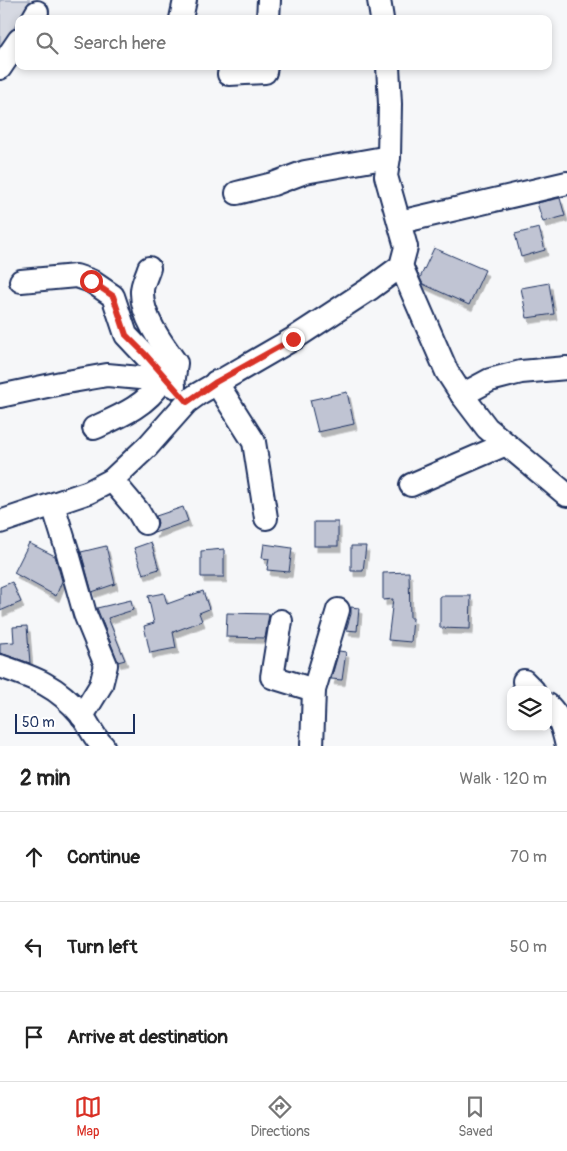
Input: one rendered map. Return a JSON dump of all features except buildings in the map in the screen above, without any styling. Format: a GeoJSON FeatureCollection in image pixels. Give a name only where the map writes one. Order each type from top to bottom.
{"type":"FeatureCollection","features":[{"type":"Feature","properties":{"kind":"street"},"geometry":{"type":"LineString","coordinates":[[182,15],[185,0]]}},
{"type":"Feature","properties":{"kind":"street"},"geometry":{"type":"LineString","coordinates":[[268,15],[269,0]]}},
{"type":"Feature","properties":{"kind":"street"},"geometry":{"type":"LineString","coordinates":[[379,0],[381,15]]}},
{"type":"Feature","properties":{"kind":"street"},"geometry":{"type":"LineString","coordinates":[[0,68],[15,46]]}},
{"type":"Feature","properties":{"kind":"street"},"geometry":{"type":"LineString","coordinates":[[229,74],[265,72],[265,70]]}},
{"type":"Feature","properties":{"kind":"street"},"geometry":{"type":"LineString","coordinates":[[94,428],[138,405],[154,394],[216,382],[293,339],[401,266],[406,248],[386,176],[389,157],[388,70]]}},
{"type":"Feature","properties":{"kind":"street"},"geometry":{"type":"LineString","coordinates":[[237,193],[273,184],[305,172],[389,157]]}},
{"type":"Feature","properties":{"kind":"street"},"geometry":{"type":"LineString","coordinates":[[400,222],[567,183]]}},
{"type":"Feature","properties":{"kind":"street"},"geometry":{"type":"LineString","coordinates":[[401,266],[448,372],[462,395],[487,428],[567,495]]}},
{"type":"Feature","properties":{"kind":"street"},"geometry":{"type":"LineString","coordinates":[[0,522],[89,492],[112,480],[148,446],[173,390],[176,363],[159,340],[146,313],[142,291],[148,268]]}},
{"type":"Feature","properties":{"kind":"street"},"geometry":{"type":"LineString","coordinates":[[21,281],[76,276],[91,281],[113,296],[126,335],[173,390]]}},
{"type":"Feature","properties":{"kind":"street"},"geometry":{"type":"LineString","coordinates":[[462,395],[490,380],[521,372],[567,368]]}},
{"type":"Feature","properties":{"kind":"street"},"geometry":{"type":"LineString","coordinates":[[0,396],[60,383],[108,376],[151,379],[173,390]]}},
{"type":"Feature","properties":{"kind":"street"},"geometry":{"type":"LineString","coordinates":[[216,382],[254,442],[266,518]]}},
{"type":"Feature","properties":{"kind":"street"},"geometry":{"type":"LineString","coordinates":[[411,485],[506,444]]}},
{"type":"Feature","properties":{"kind":"street"},"geometry":{"type":"LineString","coordinates":[[112,480],[138,510],[145,523]]}},
{"type":"Feature","properties":{"kind":"street"},"geometry":{"type":"LineString","coordinates":[[53,505],[84,614],[106,665],[101,685],[82,716]]}},
{"type":"Feature","properties":{"kind":"street"},"geometry":{"type":"LineString","coordinates":[[312,746],[314,690],[338,610]]}},
{"type":"Feature","properties":{"kind":"street"},"geometry":{"type":"LineString","coordinates":[[281,621],[272,677],[314,690]]}},
{"type":"Feature","properties":{"kind":"street"},"geometry":{"type":"LineString","coordinates":[[0,666],[52,686],[82,716],[98,742],[103,746]]}},
{"type":"Feature","properties":{"kind":"street"},"geometry":{"type":"LineString","coordinates":[[552,709],[559,719],[566,746]]}},
{"type":"Feature","properties":{"kind":"shaded area"},"geometry":{"type":"Polygon","coordinates":[[[0,0],[30,0],[21,15],[15,15],[15,26],[0,52],[0,0]]]}},
{"type":"Feature","properties":{"kind":"route"},"geometry":{"type":"LineString","coordinates":[[91,281],[113,296],[126,335],[187,402],[216,382],[293,339]]}}]}
